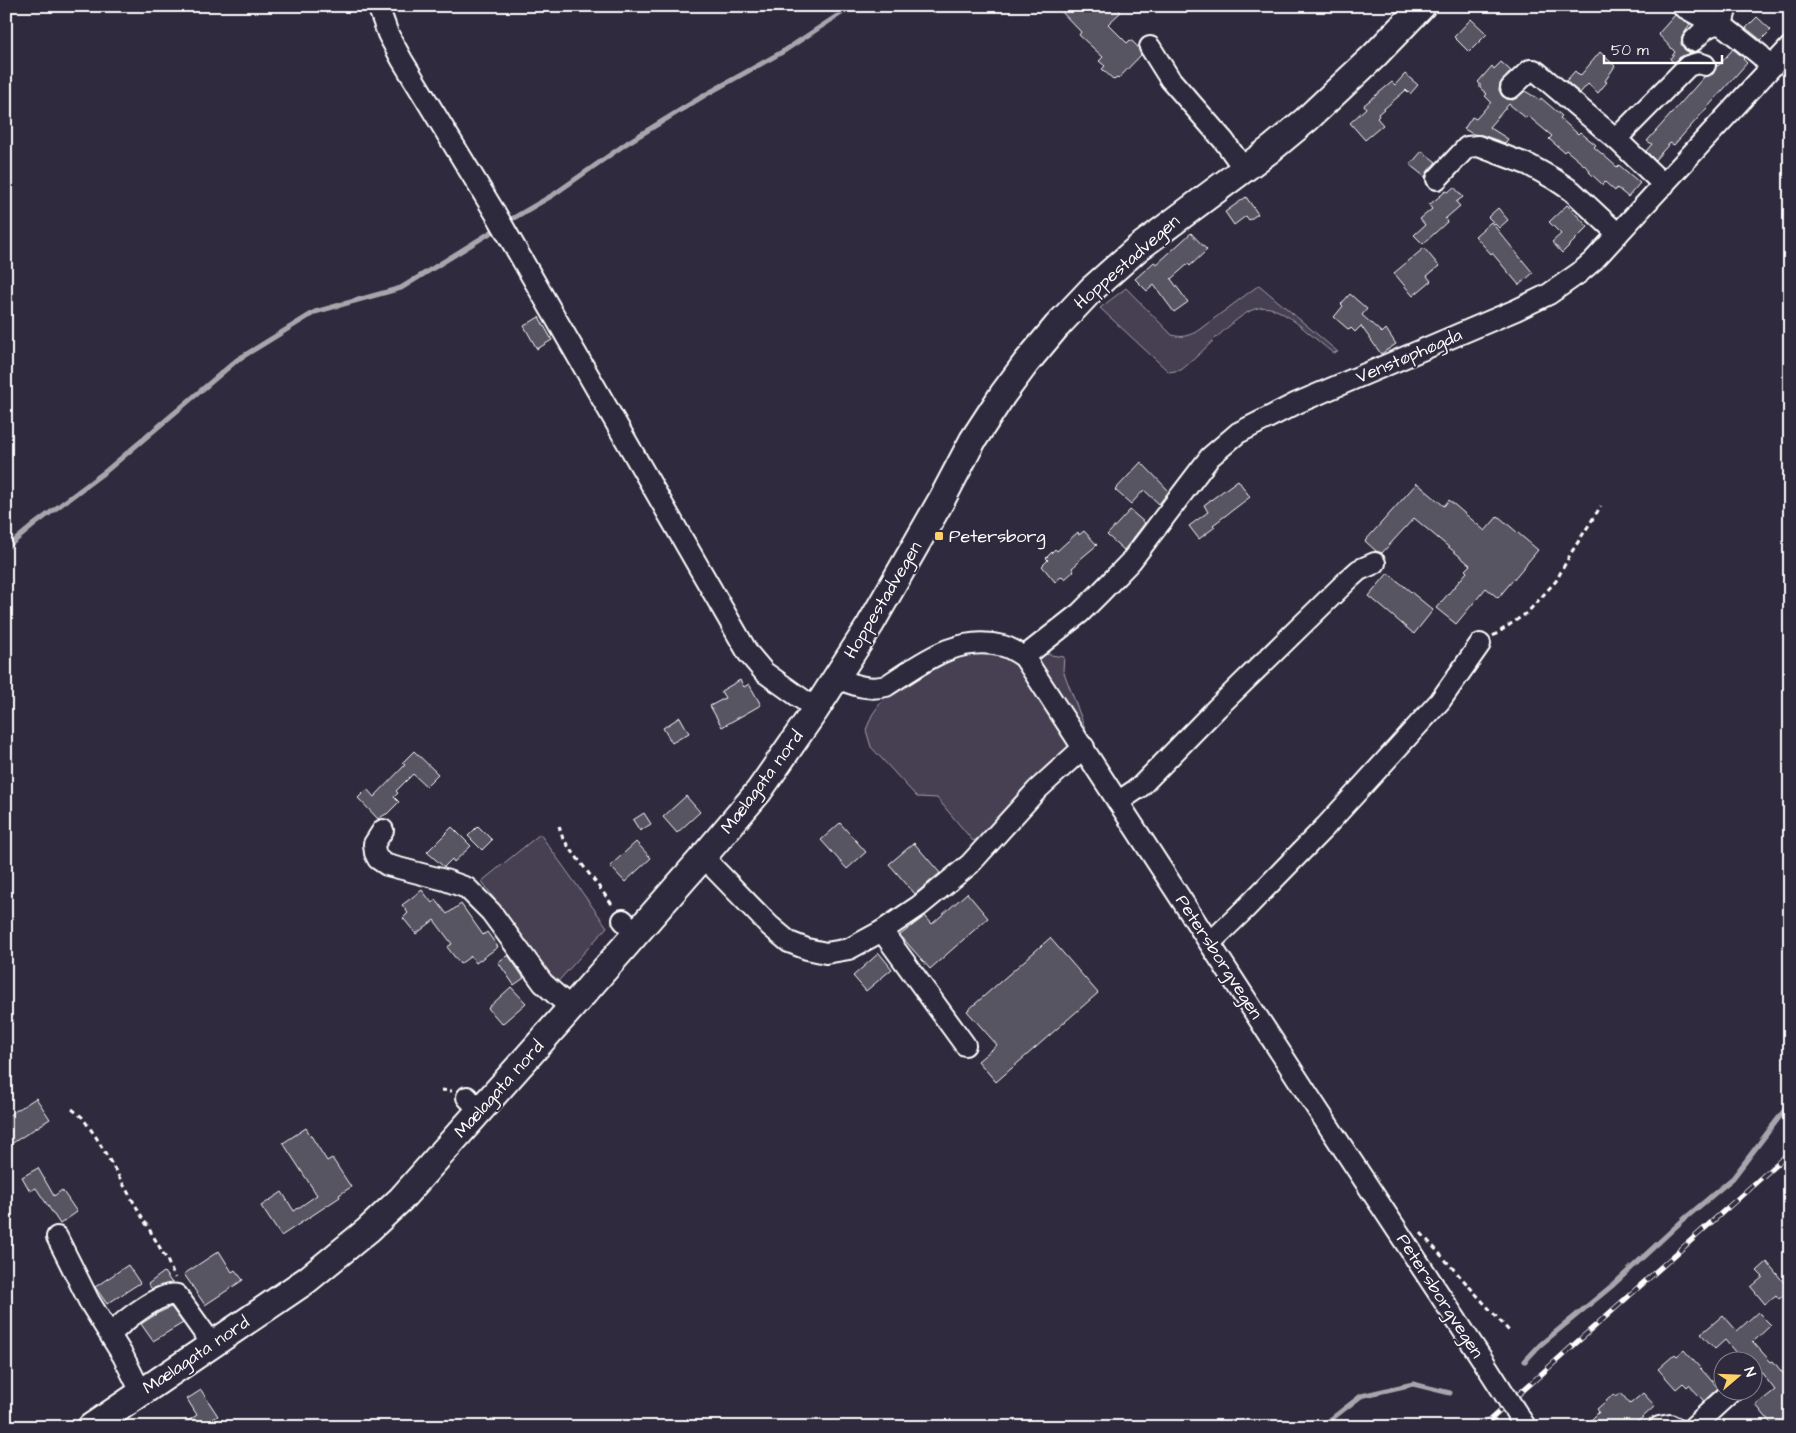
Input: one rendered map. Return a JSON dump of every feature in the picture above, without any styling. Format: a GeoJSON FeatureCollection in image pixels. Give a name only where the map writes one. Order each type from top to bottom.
{"type":"FeatureCollection","features":[{"type":"Feature","properties":{"kind":"main road","name":"Hoppestadvegen"},"geometry":{"type":"LineString","coordinates":[[836,678],[888,594],[973,440],[1003,394],[1057,326],[1113,269],[1306,120],[1342,88],[1422,6]]}},
{"type":"Feature","properties":{"kind":"main road","name":"Mælagata nord"},"geometry":{"type":"LineString","coordinates":[[82,1424],[141,1392],[306,1280],[368,1230],[401,1199],[474,1104],[571,1008],[629,927],[703,857],[758,791],[836,678]]}},
{"type":"Feature","properties":{"kind":"street"},"geometry":{"type":"LineString","coordinates":[[378,6],[388,34],[402,60],[497,216],[748,653],[764,672],[816,709]]}},
{"type":"Feature","properties":{"kind":"street"},"geometry":{"type":"LineString","coordinates":[[1682,6],[1721,18],[1771,68]]}},
{"type":"Feature","properties":{"kind":"street"},"geometry":{"type":"LineString","coordinates":[[1693,41],[1721,18]]}},
{"type":"Feature","properties":{"kind":"street","name":"Venstøphøgda"},"geometry":{"type":"LineString","coordinates":[[1024,656],[1080,614],[1131,561],[1210,457],[1238,433],[1297,404],[1538,300],[1579,273],[1664,185],[1790,47]]}},
{"type":"Feature","properties":{"kind":"street"},"geometry":{"type":"LineString","coordinates":[[1150,48],[1170,79],[1224,141],[1244,169]]}},
{"type":"Feature","properties":{"kind":"street"},"geometry":{"type":"LineString","coordinates":[[1616,139],[1688,66],[1693,64],[1704,65]]}},
{"type":"Feature","properties":{"kind":"street"},"geometry":{"type":"LineString","coordinates":[[1511,88],[1525,74],[1534,70],[1616,139],[1664,185]]}},
{"type":"Feature","properties":{"kind":"street"},"geometry":{"type":"LineString","coordinates":[[1437,179],[1467,147],[1478,146],[1529,166],[1554,179],[1572,191],[1618,234]]}},
{"type":"Feature","properties":{"kind":"street"},"geometry":{"type":"LineString","coordinates":[[1118,802],[1140,787],[1217,708],[1350,578],[1359,570],[1375,563]]}},
{"type":"Feature","properties":{"kind":"street"},"geometry":{"type":"LineString","coordinates":[[836,678],[864,688],[876,689],[886,686],[950,648],[972,644],[1005,646],[1024,656]]}},
{"type":"Feature","properties":{"kind":"street"},"geometry":{"type":"LineString","coordinates":[[1210,943],[1246,909],[1326,826],[1440,701],[1480,644]]}},
{"type":"Feature","properties":{"kind":"street","name":"Petersborgvegen"},"geometry":{"type":"LineString","coordinates":[[1024,656],[1312,1101],[1526,1426]]}},
{"type":"Feature","properties":{"kind":"street"},"geometry":{"type":"LineString","coordinates":[[703,857],[770,926],[789,942],[807,949],[826,953],[849,948],[882,931],[919,906],[970,864],[1037,790],[1084,747]]}},
{"type":"Feature","properties":{"kind":"street"},"geometry":{"type":"LineString","coordinates":[[383,830],[374,844],[378,859],[387,865],[450,881],[467,888],[491,912],[544,983],[571,1008]]}},
{"type":"Feature","properties":{"kind":"street"},"geometry":{"type":"LineString","coordinates":[[882,931],[965,1045]]}},
{"type":"Feature","properties":{"kind":"street"},"geometry":{"type":"LineString","coordinates":[[57,1237],[89,1300],[111,1335],[141,1392]]}},
{"type":"Feature","properties":{"kind":"street"},"geometry":{"type":"LineString","coordinates":[[111,1335],[124,1321],[169,1294],[177,1295],[212,1344]]}},
{"type":"Feature","properties":{"kind":"street"},"geometry":{"type":"LineString","coordinates":[[1693,1427],[1722,1400]]}},
{"type":"Feature","properties":{"kind":"street"},"geometry":{"type":"LineString","coordinates":[[1660,1427],[1670,1425],[1674,1427]]}},
{"type":"Feature","properties":{"kind":"path"},"geometry":{"type":"LineString","coordinates":[[1480,644],[1527,613],[1540,600],[1556,581],[1571,553],[1601,506]]}},
{"type":"Feature","properties":{"kind":"path"},"geometry":{"type":"LineString","coordinates":[[558,826],[564,839],[629,927]]}},
{"type":"Feature","properties":{"kind":"path"},"geometry":{"type":"LineString","coordinates":[[72,1109],[82,1117],[96,1137],[166,1260],[176,1281],[177,1295]]}},
{"type":"Feature","properties":{"kind":"path"},"geometry":{"type":"LineString","coordinates":[[1419,1230],[1510,1332]]}},
{"type":"Feature","properties":{"kind":"path"},"geometry":{"type":"LineString","coordinates":[[6,1419],[11,1427]]}},
{"type":"Feature","properties":{"kind":"path"},"geometry":{"type":"LineString","coordinates":[[65,1427],[82,1424]]}},
{"type":"Feature","properties":{"kind":"shaded area"},"geometry":{"type":"Polygon","coordinates":[[[1259,285],[1338,352],[1333,353],[1281,312],[1272,308],[1260,308],[1238,319],[1181,370],[1169,372],[1100,308],[1126,288],[1172,335],[1184,336],[1196,332],[1259,285]]]}},
{"type":"Feature","properties":{"kind":"shaded area"},"geometry":{"type":"Polygon","coordinates":[[[999,647],[1064,657],[1063,670],[1087,733],[1085,744],[1025,814],[973,841],[937,798],[917,797],[871,747],[866,730],[872,715],[884,698],[934,664],[952,654],[999,647]]]}},
{"type":"Feature","properties":{"kind":"shaded area"},"geometry":{"type":"Polygon","coordinates":[[[540,834],[607,927],[554,986],[482,881],[540,834]]]}},
{"type":"Feature","properties":{"kind":"building"},"geometry":{"type":"Polygon","coordinates":[[[1056,6],[1115,6],[1121,12],[1108,24],[1127,43],[1130,40],[1133,42],[1138,47],[1141,55],[1118,79],[1114,80],[1102,69],[1105,66],[1099,61],[1103,57],[1079,35],[1081,32],[1056,6]]]}},
{"type":"Feature","properties":{"kind":"building"},"geometry":{"type":"Polygon","coordinates":[[[1675,15],[1690,24],[1682,37],[1681,44],[1685,50],[1691,53],[1680,57],[1674,63],[1670,59],[1675,52],[1658,34],[1675,15]]]}},
{"type":"Feature","properties":{"kind":"building"},"geometry":{"type":"Polygon","coordinates":[[[1757,17],[1771,30],[1761,40],[1746,28],[1757,17]]]}},
{"type":"Feature","properties":{"kind":"building"},"geometry":{"type":"Polygon","coordinates":[[[1471,19],[1487,34],[1469,52],[1454,37],[1471,19]]]}},
{"type":"Feature","properties":{"kind":"building"},"geometry":{"type":"Polygon","coordinates":[[[1733,49],[1747,63],[1674,145],[1670,143],[1655,160],[1646,151],[1652,144],[1647,141],[1704,77],[1713,74],[1717,65],[1733,49]]]}},
{"type":"Feature","properties":{"kind":"building"},"geometry":{"type":"Polygon","coordinates":[[[1600,52],[1615,66],[1605,81],[1607,82],[1598,93],[1588,84],[1580,93],[1566,81],[1575,71],[1580,76],[1600,52]]]}},
{"type":"Feature","properties":{"kind":"building"},"geometry":{"type":"Polygon","coordinates":[[[1501,62],[1511,71],[1500,84],[1499,90],[1502,96],[1513,100],[1525,91],[1540,100],[1541,98],[1562,116],[1560,118],[1578,134],[1580,132],[1596,145],[1594,147],[1617,167],[1619,165],[1640,183],[1628,197],[1617,188],[1615,191],[1605,182],[1603,185],[1589,172],[1590,170],[1549,139],[1552,136],[1528,116],[1526,118],[1509,104],[1489,127],[1508,139],[1505,143],[1473,134],[1464,129],[1472,117],[1476,119],[1491,102],[1485,96],[1487,94],[1480,88],[1478,82],[1492,66],[1494,69],[1501,62]]]}},
{"type":"Feature","properties":{"kind":"building"},"geometry":{"type":"Polygon","coordinates":[[[1405,74],[1418,85],[1410,94],[1406,90],[1378,114],[1377,118],[1383,125],[1365,140],[1350,123],[1366,108],[1364,105],[1392,82],[1395,85],[1405,74]]]}},
{"type":"Feature","properties":{"kind":"building"},"geometry":{"type":"Polygon","coordinates":[[[1422,151],[1436,162],[1425,177],[1410,165],[1422,151]]]}},
{"type":"Feature","properties":{"kind":"building"},"geometry":{"type":"Polygon","coordinates":[[[1454,187],[1463,197],[1456,202],[1460,206],[1445,219],[1447,222],[1423,244],[1414,235],[1425,225],[1420,219],[1432,209],[1429,205],[1454,187]]]}},
{"type":"Feature","properties":{"kind":"building"},"geometry":{"type":"Polygon","coordinates":[[[1246,197],[1258,214],[1249,220],[1246,216],[1234,225],[1225,212],[1246,197]]]}},
{"type":"Feature","properties":{"kind":"building"},"geometry":{"type":"Polygon","coordinates":[[[1567,205],[1588,227],[1562,253],[1552,242],[1561,234],[1549,222],[1567,205]]]}},
{"type":"Feature","properties":{"kind":"building"},"geometry":{"type":"Polygon","coordinates":[[[1498,208],[1508,220],[1499,228],[1488,217],[1498,208]]]}},
{"type":"Feature","properties":{"kind":"building"},"geometry":{"type":"Polygon","coordinates":[[[1491,222],[1533,273],[1519,285],[1475,236],[1491,222]]]}},
{"type":"Feature","properties":{"kind":"building"},"geometry":{"type":"Polygon","coordinates":[[[1191,233],[1207,250],[1190,266],[1188,264],[1171,279],[1188,302],[1174,312],[1154,285],[1147,291],[1135,279],[1154,262],[1157,264],[1191,233]]]}},
{"type":"Feature","properties":{"kind":"building"},"geometry":{"type":"Polygon","coordinates":[[[1424,248],[1439,266],[1427,276],[1431,281],[1413,296],[1394,273],[1424,248]]]}},
{"type":"Feature","properties":{"kind":"building"},"geometry":{"type":"Polygon","coordinates":[[[1350,294],[1367,309],[1362,315],[1382,333],[1386,329],[1396,344],[1381,354],[1361,326],[1355,332],[1351,328],[1349,330],[1334,317],[1343,306],[1341,304],[1350,294]]]}},
{"type":"Feature","properties":{"kind":"building"},"geometry":{"type":"Polygon","coordinates":[[[539,317],[552,340],[537,349],[524,326],[539,317]]]}},
{"type":"Feature","properties":{"kind":"building"},"geometry":{"type":"Polygon","coordinates":[[[1141,462],[1169,491],[1159,504],[1144,490],[1131,504],[1115,490],[1141,462]]]}},
{"type":"Feature","properties":{"kind":"building"},"geometry":{"type":"Polygon","coordinates":[[[1238,480],[1250,497],[1213,525],[1215,527],[1199,539],[1189,526],[1208,512],[1204,505],[1238,480]]]}},
{"type":"Feature","properties":{"kind":"building"},"geometry":{"type":"Polygon","coordinates":[[[1417,483],[1444,506],[1449,500],[1485,531],[1498,516],[1538,550],[1498,598],[1486,588],[1456,624],[1436,608],[1467,572],[1465,570],[1470,565],[1414,518],[1382,553],[1376,551],[1365,541],[1417,483]]]}},
{"type":"Feature","properties":{"kind":"building"},"geometry":{"type":"Polygon","coordinates":[[[1130,510],[1145,523],[1124,550],[1107,535],[1130,510]]]}},
{"type":"Feature","properties":{"kind":"building"},"geometry":{"type":"Polygon","coordinates":[[[1084,531],[1097,545],[1078,561],[1072,568],[1074,571],[1065,579],[1062,576],[1055,582],[1042,566],[1048,560],[1046,558],[1055,549],[1057,551],[1078,532],[1079,535],[1084,531]]]}},
{"type":"Feature","properties":{"kind":"building"},"geometry":{"type":"Polygon","coordinates":[[[1388,573],[1433,610],[1414,634],[1369,596],[1388,573]]]}},
{"type":"Feature","properties":{"kind":"building"},"geometry":{"type":"Polygon","coordinates":[[[740,680],[744,687],[749,684],[761,705],[722,727],[710,706],[725,698],[721,691],[740,680]]]}},
{"type":"Feature","properties":{"kind":"building"},"geometry":{"type":"Polygon","coordinates":[[[680,717],[689,733],[672,743],[663,728],[680,717]]]}},
{"type":"Feature","properties":{"kind":"building"},"geometry":{"type":"Polygon","coordinates":[[[414,751],[438,774],[426,786],[413,774],[396,791],[398,793],[394,797],[399,802],[387,814],[378,819],[358,798],[367,789],[374,797],[405,765],[402,763],[414,751]]]}},
{"type":"Feature","properties":{"kind":"building"},"geometry":{"type":"Polygon","coordinates":[[[686,796],[700,812],[677,833],[663,817],[686,796]]]}},
{"type":"Feature","properties":{"kind":"building"},"geometry":{"type":"Polygon","coordinates":[[[644,813],[651,824],[640,831],[633,820],[644,813]]]}},
{"type":"Feature","properties":{"kind":"building"},"geometry":{"type":"Polygon","coordinates":[[[840,823],[866,852],[847,869],[821,840],[840,823]]]}},
{"type":"Feature","properties":{"kind":"building"},"geometry":{"type":"Polygon","coordinates":[[[478,826],[492,840],[482,850],[468,836],[478,826]]]}},
{"type":"Feature","properties":{"kind":"building"},"geometry":{"type":"Polygon","coordinates":[[[452,827],[471,846],[454,862],[452,859],[444,867],[427,852],[452,827]]]}},
{"type":"Feature","properties":{"kind":"building"},"geometry":{"type":"Polygon","coordinates":[[[636,842],[651,858],[625,882],[610,866],[636,842]]]}},
{"type":"Feature","properties":{"kind":"building"},"geometry":{"type":"Polygon","coordinates":[[[914,843],[940,873],[915,894],[889,864],[914,843]]]}},
{"type":"Feature","properties":{"kind":"building"},"geometry":{"type":"Polygon","coordinates":[[[422,890],[432,903],[436,900],[447,914],[461,904],[483,935],[487,932],[498,947],[476,963],[471,956],[460,964],[447,947],[452,944],[434,920],[416,934],[403,918],[408,913],[402,905],[422,890]]]}},
{"type":"Feature","properties":{"kind":"building"},"geometry":{"type":"Polygon","coordinates":[[[967,893],[988,918],[930,969],[900,935],[925,916],[932,924],[967,893]]]}},
{"type":"Feature","properties":{"kind":"building"},"geometry":{"type":"Polygon","coordinates":[[[1050,938],[1098,993],[996,1082],[978,1061],[997,1045],[967,1011],[1050,938]]]}},
{"type":"Feature","properties":{"kind":"building"},"geometry":{"type":"Polygon","coordinates":[[[879,953],[892,969],[866,991],[853,976],[879,953]]]}},
{"type":"Feature","properties":{"kind":"building"},"geometry":{"type":"Polygon","coordinates":[[[508,955],[524,978],[514,985],[498,962],[508,955]]]}},
{"type":"Feature","properties":{"kind":"building"},"geometry":{"type":"Polygon","coordinates":[[[511,987],[526,1003],[502,1024],[488,1008],[511,987]]]}},
{"type":"Feature","properties":{"kind":"building"},"geometry":{"type":"Polygon","coordinates":[[[36,1098],[50,1119],[11,1144],[6,1136],[6,1117],[36,1098]]]}},
{"type":"Feature","properties":{"kind":"building"},"geometry":{"type":"Polygon","coordinates":[[[306,1128],[327,1161],[332,1158],[351,1187],[339,1195],[340,1197],[281,1236],[261,1206],[282,1192],[294,1211],[317,1195],[283,1143],[306,1128]]]}},
{"type":"Feature","properties":{"kind":"building"},"geometry":{"type":"Polygon","coordinates":[[[38,1168],[54,1196],[62,1190],[77,1212],[60,1224],[36,1188],[30,1191],[22,1177],[38,1168]]]}},
{"type":"Feature","properties":{"kind":"building"},"geometry":{"type":"Polygon","coordinates":[[[219,1251],[232,1272],[235,1270],[243,1280],[205,1305],[184,1274],[219,1251]]]}},
{"type":"Feature","properties":{"kind":"building"},"geometry":{"type":"Polygon","coordinates":[[[1767,1262],[1790,1290],[1779,1299],[1776,1295],[1765,1304],[1751,1287],[1763,1277],[1757,1271],[1767,1262]]]}},
{"type":"Feature","properties":{"kind":"building"},"geometry":{"type":"Polygon","coordinates":[[[128,1265],[140,1283],[107,1304],[95,1287],[128,1265]]]}},
{"type":"Feature","properties":{"kind":"building"},"geometry":{"type":"Polygon","coordinates":[[[164,1272],[172,1283],[152,1289],[148,1284],[164,1272]]]}},
{"type":"Feature","properties":{"kind":"building"},"geometry":{"type":"Polygon","coordinates":[[[171,1307],[183,1323],[153,1341],[141,1324],[171,1307]]]}},
{"type":"Feature","properties":{"kind":"building"},"geometry":{"type":"Polygon","coordinates":[[[1758,1312],[1771,1325],[1753,1342],[1760,1350],[1734,1350],[1725,1340],[1715,1349],[1701,1334],[1723,1315],[1737,1331],[1758,1312]]]}},
{"type":"Feature","properties":{"kind":"building"},"geometry":{"type":"Polygon","coordinates":[[[1684,1350],[1714,1384],[1714,1392],[1704,1401],[1689,1385],[1687,1387],[1683,1383],[1676,1389],[1658,1369],[1675,1354],[1677,1356],[1684,1350]]]}},
{"type":"Feature","properties":{"kind":"building"},"geometry":{"type":"Polygon","coordinates":[[[1764,1354],[1771,1362],[1773,1361],[1790,1382],[1790,1416],[1777,1427],[1774,1427],[1756,1405],[1775,1390],[1764,1376],[1764,1354]]]}},
{"type":"Feature","properties":{"kind":"building"},"geometry":{"type":"Polygon","coordinates":[[[201,1390],[218,1416],[200,1427],[179,1427],[197,1415],[187,1399],[201,1390]]]}},
{"type":"Feature","properties":{"kind":"building"},"geometry":{"type":"Polygon","coordinates":[[[1621,1393],[1630,1404],[1643,1393],[1655,1406],[1632,1427],[1584,1427],[1599,1412],[1597,1409],[1614,1394],[1616,1397],[1621,1393]]]}},
{"type":"Feature","properties":{"kind":"waterway"},"geometry":{"type":"LineString","coordinates":[[505,223],[553,195],[627,143],[705,95],[784,51],[852,6]]}},
{"type":"Feature","properties":{"kind":"waterway"},"geometry":{"type":"LineString","coordinates":[[6,548],[106,471],[237,360],[315,312],[401,288],[498,228]]}},
{"type":"Feature","properties":{"kind":"waterway"},"geometry":{"type":"LineString","coordinates":[[1525,1361],[1540,1345],[1613,1285],[1683,1220],[1733,1178],[1790,1103]]}},
{"type":"Feature","properties":{"kind":"waterway"},"geometry":{"type":"LineString","coordinates":[[1321,1427],[1361,1396],[1413,1384],[1450,1393]]}},
{"type":"Feature","properties":{"kind":"railway"},"geometry":{"type":"LineString","coordinates":[[1482,1427],[1790,1152]]}},
{"type":"Feature","properties":{"kind":"place","name":"Petersborg"},"geometry":{"type":"Point","coordinates":[939,536]}}]}
